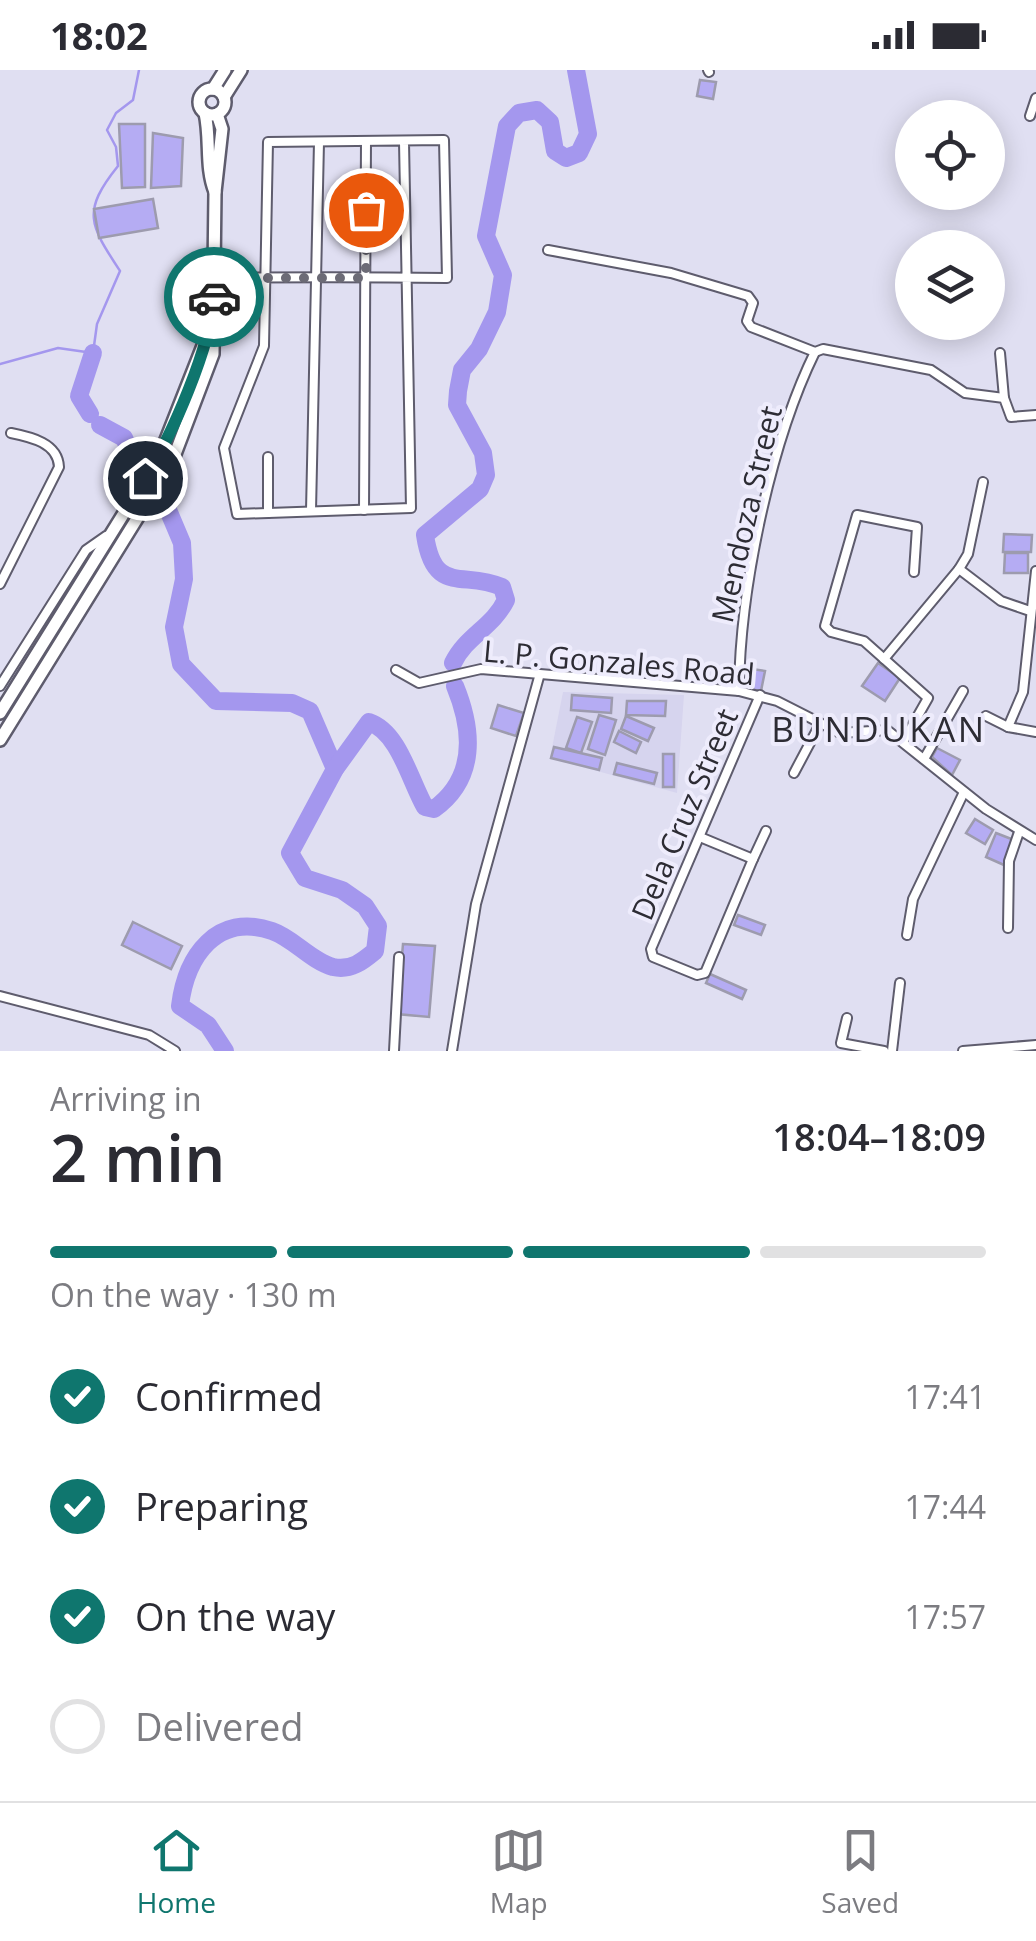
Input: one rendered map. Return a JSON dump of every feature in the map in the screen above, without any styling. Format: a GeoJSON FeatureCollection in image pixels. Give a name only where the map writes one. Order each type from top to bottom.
{"type":"FeatureCollection","features":[{"type":"Feature","properties":{"kind":"main road"},"geometry":{"type":"LineString","coordinates":[[211,113],[224,105],[218,93],[225,70]]}},
{"type":"Feature","properties":{"kind":"main road"},"geometry":{"type":"LineString","coordinates":[[0,740],[172,462],[213,354],[215,192],[208,175],[211,113],[200,96],[218,93],[240,70]]}},
{"type":"Feature","properties":{"kind":"main road"},"geometry":{"type":"LineString","coordinates":[[0,714],[160,455],[212,322]]}},
{"type":"Feature","properties":{"kind":"main road"},"geometry":{"type":"LineString","coordinates":[[160,455],[172,462]]}},
{"type":"Feature","properties":{"kind":"main road"},"geometry":{"type":"LineString","coordinates":[[130,502],[142,510]]}},
{"type":"Feature","properties":{"kind":"street"},"geometry":{"type":"LineString","coordinates":[[1030,116],[1036,98]]}},
{"type":"Feature","properties":{"kind":"street"},"geometry":{"type":"LineString","coordinates":[[215,278],[266,278],[316,278],[366,278],[408,278],[447,278],[444,140],[268,142],[266,278],[264,346],[224,448],[237,514],[411,508],[408,278],[404,142]]}},
{"type":"Feature","properties":{"kind":"street"},"geometry":{"type":"LineString","coordinates":[[364,510],[366,141]]}},
{"type":"Feature","properties":{"kind":"street"},"geometry":{"type":"LineString","coordinates":[[311,511],[320,142]]}},
{"type":"Feature","properties":{"kind":"street"},"geometry":{"type":"LineString","coordinates":[[548,250],[672,273],[748,296],[754,303],[749,326],[814,352],[823,349],[931,370],[965,392],[1004,398]]}},
{"type":"Feature","properties":{"kind":"street","name":"Mendoza Street"},"geometry":{"type":"LineString","coordinates":[[739,691],[740,636],[780,439],[814,352]]}},
{"type":"Feature","properties":{"kind":"street"},"geometry":{"type":"LineString","coordinates":[[1000,353],[1010,418],[1036,415]]}},
{"type":"Feature","properties":{"kind":"street"},"geometry":{"type":"LineString","coordinates":[[0,584],[59,472],[58,454],[52,449],[32,438],[10,433]]}},
{"type":"Feature","properties":{"kind":"street"},"geometry":{"type":"LineString","coordinates":[[268,458],[268,513]]}},
{"type":"Feature","properties":{"kind":"street"},"geometry":{"type":"LineString","coordinates":[[884,659],[968,554],[983,482]]}},
{"type":"Feature","properties":{"kind":"street"},"geometry":{"type":"LineString","coordinates":[[903,742],[928,698],[864,640],[830,632],[826,626],[855,517],[863,514],[917,527],[920,534],[914,572]]}},
{"type":"Feature","properties":{"kind":"street"},"geometry":{"type":"LineString","coordinates":[[0,686],[86,550],[110,534]]}},
{"type":"Feature","properties":{"kind":"street"},"geometry":{"type":"LineString","coordinates":[[959,570],[1001,601],[1030,611]]}},
{"type":"Feature","properties":{"kind":"street"},"geometry":{"type":"LineString","coordinates":[[1008,727],[1023,692],[1036,571]]}},
{"type":"Feature","properties":{"kind":"street","name":"L. P. Gonzales Road"},"geometry":{"type":"LineString","coordinates":[[396,670],[419,682],[481,670],[760,695],[840,733],[888,730],[964,792],[1036,840]]}},
{"type":"Feature","properties":{"kind":"street"},"geometry":{"type":"LineString","coordinates":[[452,1051],[476,904],[540,677]]}},
{"type":"Feature","properties":{"kind":"street"},"geometry":{"type":"LineString","coordinates":[[924,759],[962,690]]}},
{"type":"Feature","properties":{"kind":"street","name":"Dela Cruz Street"},"geometry":{"type":"LineString","coordinates":[[753,860],[705,973],[669,964],[651,952],[760,695]]}},
{"type":"Feature","properties":{"kind":"street"},"geometry":{"type":"LineString","coordinates":[[986,716],[1008,727],[1036,732]]}},
{"type":"Feature","properties":{"kind":"street"},"geometry":{"type":"LineString","coordinates":[[794,773],[820,724]]}},
{"type":"Feature","properties":{"kind":"street"},"geometry":{"type":"LineString","coordinates":[[907,935],[913,899],[964,792]]}},
{"type":"Feature","properties":{"kind":"street"},"geometry":{"type":"LineString","coordinates":[[700,837],[753,860],[766,831]]}},
{"type":"Feature","properties":{"kind":"street"},"geometry":{"type":"LineString","coordinates":[[1008,928],[1010,861],[1020,832]]}},
{"type":"Feature","properties":{"kind":"street"},"geometry":{"type":"LineString","coordinates":[[394,1051],[399,957]]}},
{"type":"Feature","properties":{"kind":"street"},"geometry":{"type":"LineString","coordinates":[[892,1051],[900,983]]}},
{"type":"Feature","properties":{"kind":"street"},"geometry":{"type":"LineString","coordinates":[[0,996],[149,1034],[175,1051]]}},
{"type":"Feature","properties":{"kind":"street"},"geometry":{"type":"LineString","coordinates":[[847,1018],[841,1044],[884,1051]]}},
{"type":"Feature","properties":{"kind":"street"},"geometry":{"type":"LineString","coordinates":[[967,1051],[1036,1045]]}},
{"type":"Feature","properties":{"kind":"shaded area"},"geometry":{"type":"Polygon","coordinates":[[[563,692],[684,695],[677,793],[550,758],[563,692]]]}},
{"type":"Feature","properties":{"kind":"building"},"geometry":{"type":"Polygon","coordinates":[[[700,80],[716,82],[713,99],[697,96],[700,80]]]}},
{"type":"Feature","properties":{"kind":"building"},"geometry":{"type":"Polygon","coordinates":[[[119,124],[145,124],[145,187],[122,188],[119,124]]]}},
{"type":"Feature","properties":{"kind":"building"},"geometry":{"type":"Polygon","coordinates":[[[153,133],[183,138],[181,186],[151,188],[153,133]]]}},
{"type":"Feature","properties":{"kind":"building"},"geometry":{"type":"Polygon","coordinates":[[[153,199],[158,228],[99,238],[94,209],[153,199]]]}},
{"type":"Feature","properties":{"kind":"building"},"geometry":{"type":"Polygon","coordinates":[[[1004,534],[1032,535],[1031,552],[1003,552],[1004,534]]]}},
{"type":"Feature","properties":{"kind":"building"},"geometry":{"type":"Polygon","coordinates":[[[1005,553],[1028,553],[1028,573],[1004,573],[1005,553]]]}},
{"type":"Feature","properties":{"kind":"building"},"geometry":{"type":"Polygon","coordinates":[[[878,663],[900,678],[885,701],[862,686],[878,663]]]}},
{"type":"Feature","properties":{"kind":"building"},"geometry":{"type":"Polygon","coordinates":[[[752,669],[765,671],[761,691],[749,689],[752,669]]]}},
{"type":"Feature","properties":{"kind":"building"},"geometry":{"type":"Polygon","coordinates":[[[572,695],[612,698],[611,713],[571,710],[572,695]]]}},
{"type":"Feature","properties":{"kind":"building"},"geometry":{"type":"Polygon","coordinates":[[[627,701],[666,701],[665,716],[626,715],[627,701]]]}},
{"type":"Feature","properties":{"kind":"building"},"geometry":{"type":"Polygon","coordinates":[[[498,705],[524,713],[516,736],[491,728],[498,705]]]}},
{"type":"Feature","properties":{"kind":"building"},"geometry":{"type":"Polygon","coordinates":[[[599,715],[616,720],[605,755],[588,749],[599,715]]]}},
{"type":"Feature","properties":{"kind":"building"},"geometry":{"type":"Polygon","coordinates":[[[626,716],[654,728],[648,741],[621,729],[626,716]]]}},
{"type":"Feature","properties":{"kind":"building"},"geometry":{"type":"Polygon","coordinates":[[[577,717],[592,722],[581,753],[566,748],[577,717]]]}},
{"type":"Feature","properties":{"kind":"building"},"geometry":{"type":"Polygon","coordinates":[[[619,731],[641,742],[636,753],[614,742],[619,731]]]}},
{"type":"Feature","properties":{"kind":"building"},"geometry":{"type":"Polygon","coordinates":[[[554,747],[602,758],[599,770],[551,758],[554,747]]]}},
{"type":"Feature","properties":{"kind":"building"},"geometry":{"type":"Polygon","coordinates":[[[937,748],[960,760],[952,775],[932,757],[937,748]]]}},
{"type":"Feature","properties":{"kind":"building"},"geometry":{"type":"Polygon","coordinates":[[[663,754],[674,754],[674,787],[663,787],[663,754]]]}},
{"type":"Feature","properties":{"kind":"building"},"geometry":{"type":"Polygon","coordinates":[[[617,763],[657,773],[654,784],[614,774],[617,763]]]}},
{"type":"Feature","properties":{"kind":"building"},"geometry":{"type":"Polygon","coordinates":[[[975,819],[993,830],[985,844],[966,833],[975,819]]]}},
{"type":"Feature","properties":{"kind":"building"},"geometry":{"type":"Polygon","coordinates":[[[996,833],[1014,840],[1004,865],[986,857],[996,833]]]}},
{"type":"Feature","properties":{"kind":"building"},"geometry":{"type":"Polygon","coordinates":[[[738,915],[765,925],[761,935],[734,925],[738,915]]]}},
{"type":"Feature","properties":{"kind":"building"},"geometry":{"type":"Polygon","coordinates":[[[133,922],[182,946],[171,969],[122,945],[133,922]]]}},
{"type":"Feature","properties":{"kind":"building"},"geometry":{"type":"Polygon","coordinates":[[[403,944],[435,946],[429,1017],[397,1014],[403,944]]]}},
{"type":"Feature","properties":{"kind":"building"},"geometry":{"type":"Polygon","coordinates":[[[710,974],[746,990],[742,999],[706,983],[710,974]]]}},
{"type":"Feature","properties":{"kind":"waterway"},"geometry":{"type":"LineString","coordinates":[[0,364],[58,348],[93,353],[97,324],[120,271],[96,230],[94,207],[118,166],[116,147],[107,130],[116,113],[133,100],[139,70]]}},
{"type":"Feature","properties":{"kind":"waterway"},"geometry":{"type":"LineString","coordinates":[[453,663],[506,600],[502,587],[443,574],[429,554],[425,535],[480,489],[486,475],[483,453],[457,405],[462,370],[479,349],[497,312],[503,275],[486,236],[507,126],[519,113],[537,110],[550,122],[555,151],[566,158],[579,153],[588,134],[576,70]]}},
{"type":"Feature","properties":{"kind":"waterway"},"geometry":{"type":"LineString","coordinates":[[90,414],[79,396],[93,353]]}},
{"type":"Feature","properties":{"kind":"waterway"},"geometry":{"type":"LineString","coordinates":[[100,425],[124,438],[133,458]]}},
{"type":"Feature","properties":{"kind":"waterway"},"geometry":{"type":"LineString","coordinates":[[163,498],[182,543],[184,579],[174,627],[181,664],[216,701],[292,703],[310,711],[335,769]]}},
{"type":"Feature","properties":{"kind":"waterway"},"geometry":{"type":"LineString","coordinates":[[225,1051],[208,1025],[180,1006],[197,955],[220,933],[253,927],[280,934],[333,967],[351,966],[375,951],[378,926],[365,906],[342,890],[305,878],[290,853],[335,769],[369,722],[396,746],[425,807],[434,809],[448,797],[458,783],[467,752],[465,719],[455,686]]}},
{"type":"Feature","properties":{"kind":"way so far"},"geometry":{"type":"LineString","coordinates":[[214,297],[215,278],[366,278],[366,210]]}},
{"type":"Feature","properties":{"kind":"district","name":"BUNDUKAN"},"geometry":{"type":"Point","coordinates":[879,728]}},
{"type":"Feature","properties":{"kind":"route"},"geometry":{"type":"LineString","coordinates":[[145,478],[171,430],[212,322],[214,297]]}}]}
